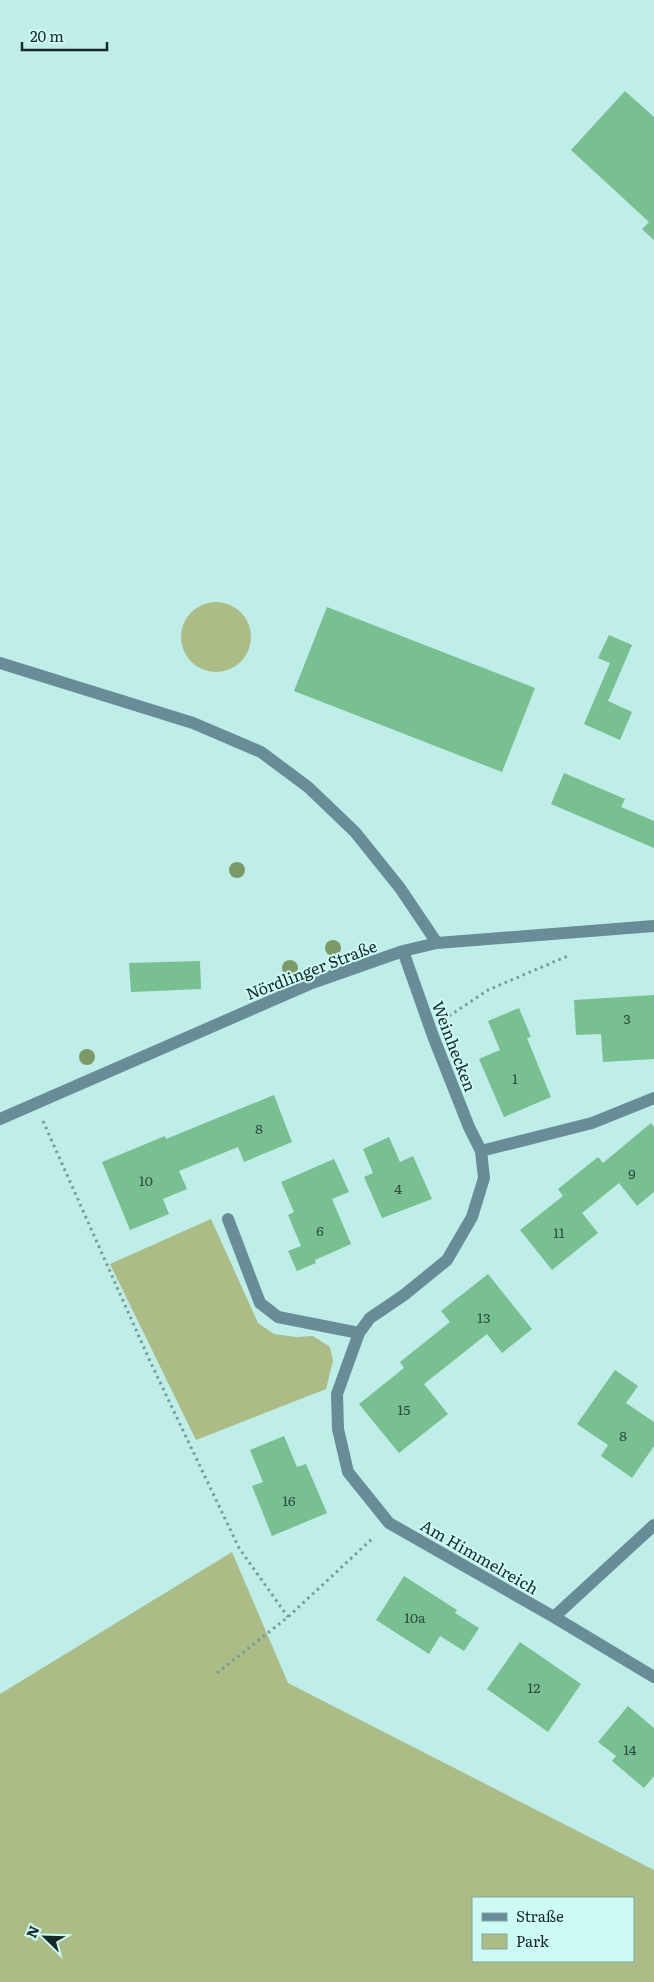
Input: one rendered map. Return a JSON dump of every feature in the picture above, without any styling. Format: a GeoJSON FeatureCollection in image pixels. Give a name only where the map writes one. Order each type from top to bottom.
{"type":"FeatureCollection","features":[{"type":"Feature","properties":{"kind":"street"},"geometry":{"type":"LineString","coordinates":[[0,663],[193,723],[261,752],[308,787],[356,832],[400,888],[437,942]]}},
{"type":"Feature","properties":{"kind":"street","name":"Nördlinger Straße"},"geometry":{"type":"LineString","coordinates":[[0,1119],[312,983],[403,951],[437,942],[654,926]]}},
{"type":"Feature","properties":{"kind":"street","name":"Weinhecken"},"geometry":{"type":"LineString","coordinates":[[389,1523],[348,1472],[338,1429],[337,1394],[359,1334],[370,1318],[404,1296],[447,1260],[472,1217],[484,1178],[481,1151],[469,1128],[433,1036],[403,951]]}},
{"type":"Feature","properties":{"kind":"street"},"geometry":{"type":"LineString","coordinates":[[481,1151],[592,1123],[654,1098]]}},
{"type":"Feature","properties":{"kind":"street"},"geometry":{"type":"LineString","coordinates":[[228,1219],[260,1303],[278,1317],[359,1334]]}},
{"type":"Feature","properties":{"kind":"street","name":"Am Himmelreich"},"geometry":{"type":"LineString","coordinates":[[389,1523],[554,1617],[654,1677]]}},
{"type":"Feature","properties":{"kind":"street"},"geometry":{"type":"LineString","coordinates":[[554,1617],[654,1525]]}},
{"type":"Feature","properties":{"kind":"path"},"geometry":{"type":"LineString","coordinates":[[433,1036],[451,1012],[488,990],[570,955],[580,954]]}},
{"type":"Feature","properties":{"kind":"path"},"geometry":{"type":"LineString","coordinates":[[35,1103],[149,1359],[239,1548],[288,1617]]}},
{"type":"Feature","properties":{"kind":"path"},"geometry":{"type":"LineString","coordinates":[[217,1672],[288,1617],[389,1523]]}},
{"type":"Feature","properties":{"kind":"green space"},"geometry":{"type":"Polygon","coordinates":[[[223,602],[236,608],[245,617],[249,623],[251,637],[249,651],[241,662],[230,670],[209,672],[202,670],[191,662],[183,651],[181,630],[183,623],[191,612],[202,604],[223,602]]]}},
{"type":"Feature","properties":{"kind":"green space"},"geometry":{"type":"Polygon","coordinates":[[[211,1219],[258,1323],[274,1334],[296,1337],[313,1336],[330,1347],[333,1361],[326,1389],[196,1440],[110,1264],[211,1219]]]}},
{"type":"Feature","properties":{"kind":"green space"},"geometry":{"type":"Polygon","coordinates":[[[232,1552],[288,1683],[654,1870],[654,1982],[0,1982],[0,1694],[232,1552]]]}},
{"type":"Feature","properties":{"kind":"building"},"geometry":{"type":"Polygon","coordinates":[[[625,91],[654,117],[654,240],[642,229],[649,222],[571,150],[625,91]]]}},
{"type":"Feature","properties":{"kind":"building"},"geometry":{"type":"Polygon","coordinates":[[[327,607],[535,688],[502,772],[294,691],[327,607]]]}},
{"type":"Feature","properties":{"kind":"building"},"geometry":{"type":"Polygon","coordinates":[[[609,635],[632,645],[608,701],[632,712],[620,740],[584,724],[610,663],[598,658],[609,635]]]}},
{"type":"Feature","properties":{"kind":"building"},"geometry":{"type":"Polygon","coordinates":[[[564,773],[625,799],[621,807],[654,821],[654,848],[551,804],[564,773]]]}},
{"type":"Feature","properties":{"kind":"building"},"geometry":{"type":"Polygon","coordinates":[[[200,961],[201,989],[131,992],[129,963],[200,961]]]}},
{"type":"Feature","properties":{"kind":"building"},"geometry":{"type":"Polygon","coordinates":[[[654,995],[654,1059],[603,1062],[601,1034],[576,1035],[574,1000],[654,995]]]}},
{"type":"Feature","properties":{"kind":"building"},"geometry":{"type":"Polygon","coordinates":[[[519,1008],[531,1037],[527,1038],[551,1097],[504,1117],[479,1059],[500,1050],[488,1021],[519,1008]]]}},
{"type":"Feature","properties":{"kind":"building"},"geometry":{"type":"Polygon","coordinates":[[[274,1095],[292,1142],[244,1162],[238,1147],[179,1171],[187,1189],[163,1199],[169,1214],[130,1230],[102,1162],[165,1136],[166,1139],[274,1095]]]}},
{"type":"Feature","properties":{"kind":"building"},"geometry":{"type":"Polygon","coordinates":[[[651,1123],[654,1127],[654,1192],[637,1206],[619,1183],[582,1213],[598,1233],[552,1270],[520,1230],[563,1196],[558,1189],[598,1157],[603,1163],[651,1123]]]}},
{"type":"Feature","properties":{"kind":"building"},"geometry":{"type":"Polygon","coordinates":[[[389,1137],[400,1162],[413,1156],[432,1199],[382,1218],[364,1177],[373,1173],[363,1149],[389,1137]]]}},
{"type":"Feature","properties":{"kind":"building"},"geometry":{"type":"Polygon","coordinates":[[[334,1159],[349,1192],[332,1199],[351,1244],[315,1260],[316,1263],[297,1271],[288,1251],[301,1246],[288,1215],[294,1212],[281,1182],[334,1159]]]}},
{"type":"Feature","properties":{"kind":"building"},"geometry":{"type":"Polygon","coordinates":[[[488,1274],[532,1329],[502,1353],[487,1334],[424,1384],[448,1414],[399,1453],[359,1404],[404,1368],[400,1362],[450,1322],[441,1311],[488,1274]]]}},
{"type":"Feature","properties":{"kind":"building"},"geometry":{"type":"Polygon","coordinates":[[[615,1370],[638,1386],[626,1403],[654,1422],[654,1446],[632,1478],[601,1456],[608,1445],[577,1424],[615,1370]]]}},
{"type":"Feature","properties":{"kind":"building"},"geometry":{"type":"Polygon","coordinates":[[[284,1436],[297,1467],[306,1464],[327,1513],[272,1536],[252,1486],[263,1482],[250,1450],[284,1436]]]}},
{"type":"Feature","properties":{"kind":"building"},"geometry":{"type":"Polygon","coordinates":[[[404,1576],[457,1610],[455,1613],[479,1628],[464,1651],[440,1636],[429,1654],[376,1620],[404,1576]]]}},
{"type":"Feature","properties":{"kind":"building"},"geometry":{"type":"Polygon","coordinates":[[[520,1642],[581,1684],[548,1732],[487,1689],[520,1642]]]}},
{"type":"Feature","properties":{"kind":"building"},"geometry":{"type":"Polygon","coordinates":[[[628,1706],[654,1728],[654,1776],[644,1788],[612,1761],[616,1756],[598,1742],[628,1706]]]}}]}
